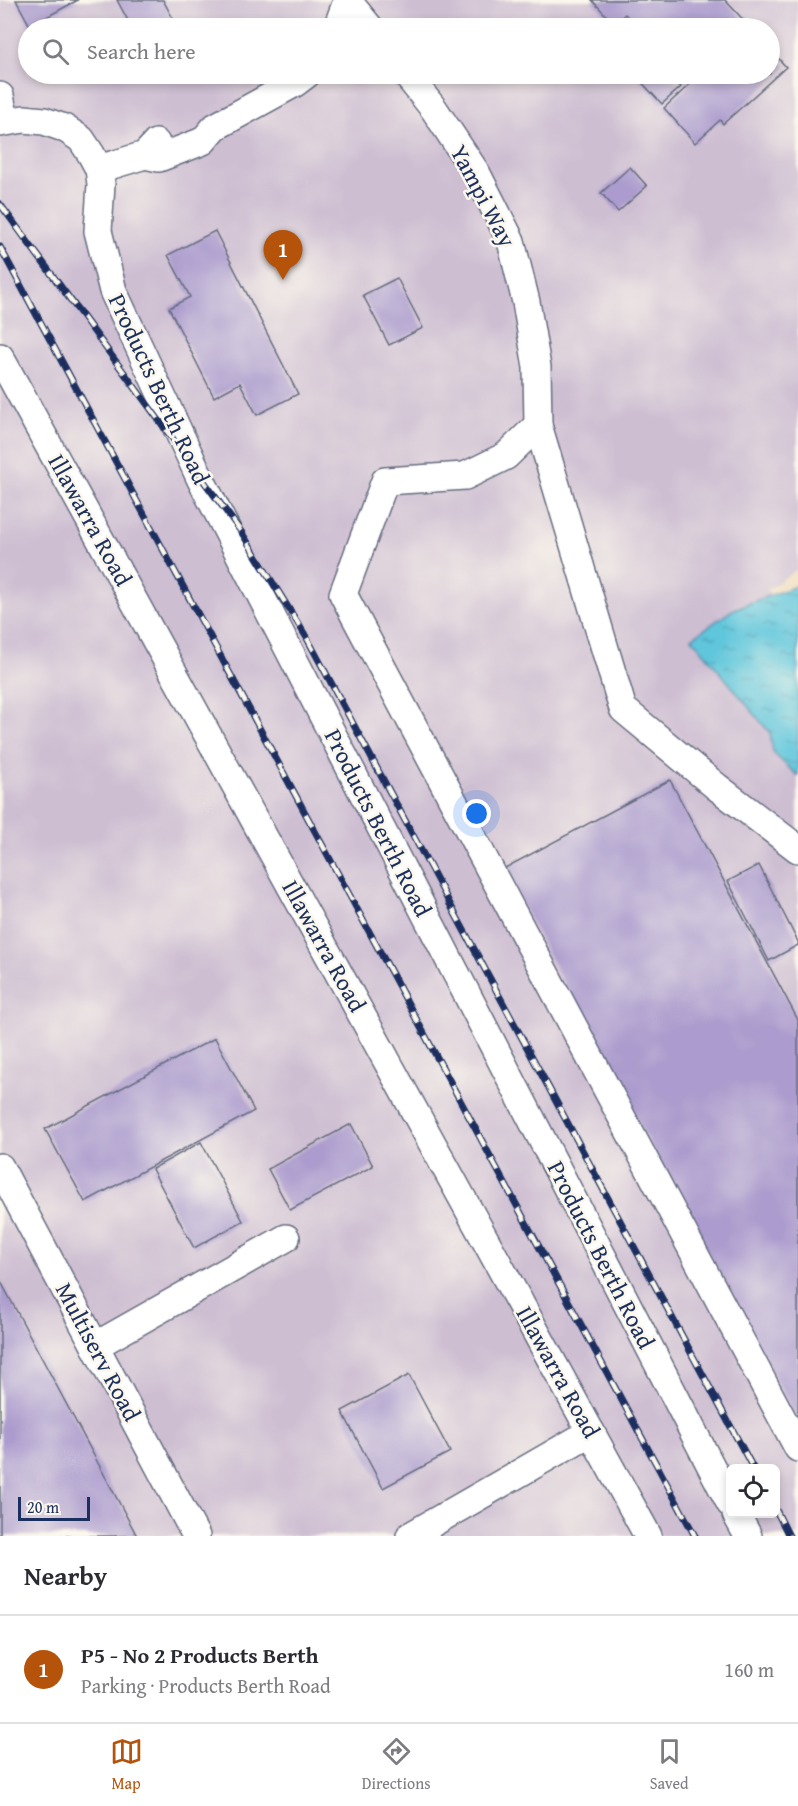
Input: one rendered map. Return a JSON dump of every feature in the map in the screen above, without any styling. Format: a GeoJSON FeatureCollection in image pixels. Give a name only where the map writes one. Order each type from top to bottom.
{"type":"FeatureCollection","features":[{"type":"Feature","properties":{"kind":"street"},"geometry":{"type":"LineString","coordinates":[[341,18],[347,0]]}},
{"type":"Feature","properties":{"kind":"street"},"geometry":{"type":"LineString","coordinates":[[347,0],[362,18]]}},
{"type":"Feature","properties":{"kind":"street"},"geometry":{"type":"LineString","coordinates":[[2,113],[44,121],[64,128],[81,139],[99,169],[145,155],[159,158],[203,141],[215,127],[293,84]]}},
{"type":"Feature","properties":{"kind":"street","name":"Yampi Way"},"geometry":{"type":"LineString","coordinates":[[414,84],[434,109],[477,174],[511,241],[526,302],[537,367],[538,425]]}},
{"type":"Feature","properties":{"kind":"street","name":"Products Berth Road"},"geometry":{"type":"LineString","coordinates":[[99,169],[101,184],[98,231],[113,291],[201,480],[726,1495]]}},
{"type":"Feature","properties":{"kind":"street","name":"Illawarra Road"},"geometry":{"type":"LineString","coordinates":[[0,357],[648,1536]]}},
{"type":"Feature","properties":{"kind":"street"},"geometry":{"type":"LineString","coordinates":[[798,849],[717,787],[623,709],[538,425],[506,456],[465,476],[385,481],[343,594],[798,1448]]}},
{"type":"Feature","properties":{"kind":"street","name":"Multiserv Road"},"geometry":{"type":"LineString","coordinates":[[0,1167],[196,1536]]}},
{"type":"Feature","properties":{"kind":"street"},"geometry":{"type":"LineString","coordinates":[[94,1346],[286,1238]]}},
{"type":"Feature","properties":{"kind":"street"},"geometry":{"type":"LineString","coordinates":[[410,1536],[591,1432]]}},
{"type":"Feature","properties":{"kind":"street"},"geometry":{"type":"LineString","coordinates":[[738,1518],[748,1536]]}},
{"type":"Feature","properties":{"kind":"shaded area"},"geometry":{"type":"Polygon","coordinates":[[[0,0],[798,0],[798,569],[767,590],[798,620],[798,1536],[0,1536],[0,0]]]}},
{"type":"Feature","properties":{"kind":"water"},"geometry":{"type":"Polygon","coordinates":[[[798,585],[798,776],[773,753],[770,733],[692,638],[734,609],[798,585]]]}},
{"type":"Feature","properties":{"kind":"building"},"geometry":{"type":"Polygon","coordinates":[[[16,0],[78,0],[45,18],[26,18],[16,0]]]}},
{"type":"Feature","properties":{"kind":"building"},"geometry":{"type":"Polygon","coordinates":[[[117,0],[163,0],[173,18],[127,18],[117,0]]]}},
{"type":"Feature","properties":{"kind":"building"},"geometry":{"type":"Polygon","coordinates":[[[592,0],[725,0],[742,18],[629,18],[625,14],[621,18],[608,18],[592,0]]]}},
{"type":"Feature","properties":{"kind":"building"},"geometry":{"type":"Polygon","coordinates":[[[780,60],[786,67],[780,72],[780,60]]]}},
{"type":"Feature","properties":{"kind":"building"},"geometry":{"type":"Polygon","coordinates":[[[643,84],[678,84],[681,87],[662,104],[643,84]]]}},
{"type":"Feature","properties":{"kind":"building"},"geometry":{"type":"Polygon","coordinates":[[[767,84],[723,124],[720,120],[695,143],[664,108],[689,85],[767,84]]]}},
{"type":"Feature","properties":{"kind":"building"},"geometry":{"type":"Polygon","coordinates":[[[630,167],[647,186],[618,212],[601,193],[630,167]]]}},
{"type":"Feature","properties":{"kind":"building"},"geometry":{"type":"Polygon","coordinates":[[[215,231],[298,394],[257,415],[240,383],[214,397],[169,308],[190,297],[168,255],[215,231]]]}},
{"type":"Feature","properties":{"kind":"building"},"geometry":{"type":"Polygon","coordinates":[[[397,278],[423,328],[389,345],[363,295],[397,278]]]}},
{"type":"Feature","properties":{"kind":"building"},"geometry":{"type":"Polygon","coordinates":[[[670,780],[798,1020],[798,1421],[503,869],[670,780]]]}},
{"type":"Feature","properties":{"kind":"building"},"geometry":{"type":"Polygon","coordinates":[[[759,865],[798,942],[798,945],[769,961],[728,881],[759,865]]]}},
{"type":"Feature","properties":{"kind":"building"},"geometry":{"type":"Polygon","coordinates":[[[215,1038],[254,1111],[85,1202],[45,1129],[215,1038]]]}},
{"type":"Feature","properties":{"kind":"building"},"geometry":{"type":"Polygon","coordinates":[[[351,1124],[373,1166],[290,1210],[268,1169],[351,1124]]]}},
{"type":"Feature","properties":{"kind":"building"},"geometry":{"type":"Polygon","coordinates":[[[201,1142],[243,1221],[194,1248],[152,1169],[201,1142]]]}},
{"type":"Feature","properties":{"kind":"building"},"geometry":{"type":"Polygon","coordinates":[[[0,1280],[137,1536],[0,1536],[0,1280]]]}},
{"type":"Feature","properties":{"kind":"building"},"geometry":{"type":"Polygon","coordinates":[[[409,1375],[450,1452],[383,1488],[342,1411],[409,1375]]]}},
{"type":"Feature","properties":{"kind":"railway"},"geometry":{"type":"LineString","coordinates":[[0,204],[242,533],[307,638],[751,1464]]}},
{"type":"Feature","properties":{"kind":"railway"},"geometry":{"type":"LineString","coordinates":[[0,247],[695,1536]]}},
{"type":"Feature","properties":{"kind":"railway"},"geometry":{"type":"LineString","coordinates":[[780,1518],[789,1536]]}},
{"type":"Feature","properties":{"kind":"place","name":"P5 - No 2 Products Berth"},"geometry":{"type":"Point","coordinates":[283,280]}}]}
